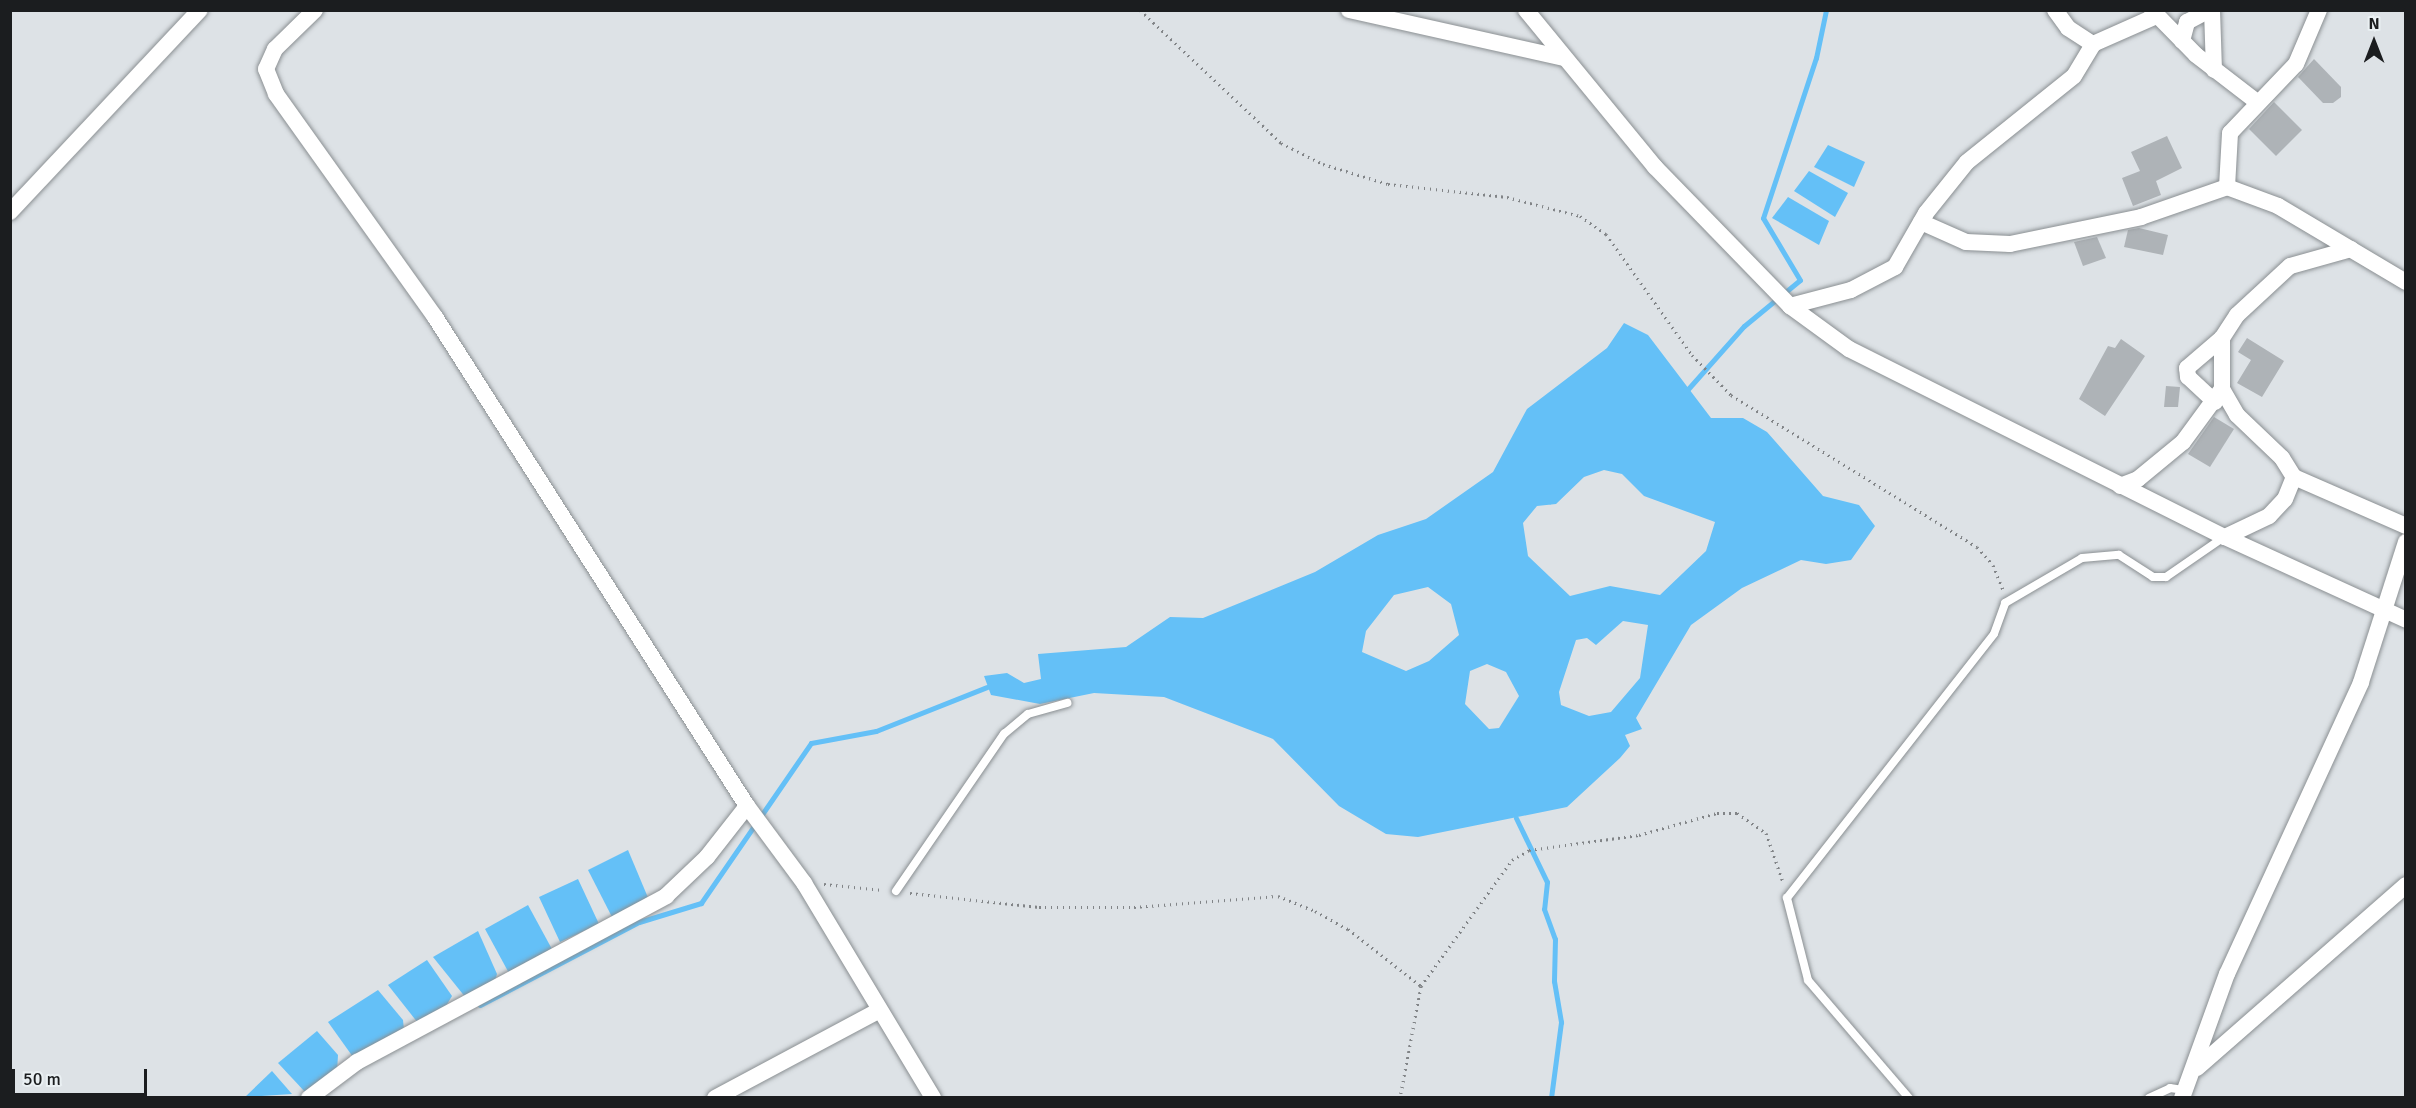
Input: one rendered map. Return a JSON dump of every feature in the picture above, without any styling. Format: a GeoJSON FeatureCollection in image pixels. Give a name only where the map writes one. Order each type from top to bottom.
{"type":"FeatureCollection","features":[{"type":"Feature","properties":{"kind":"street"},"geometry":{"type":"LineString","coordinates":[[10,212],[200,10]]}},
{"type":"Feature","properties":{"kind":"street"},"geometry":{"type":"LineString","coordinates":[[315,10],[275,49],[266,69],[276,94],[435,316],[747,806],[804,883],[878,1011],[933,1098]]}},
{"type":"Feature","properties":{"kind":"street"},"geometry":{"type":"LineString","coordinates":[[1349,10],[1563,58]]}},
{"type":"Feature","properties":{"kind":"street"},"geometry":{"type":"LineString","coordinates":[[1526,10],[1563,58],[1655,167],[1790,306],[1872,362],[2225,537],[2406,620]]}},
{"type":"Feature","properties":{"kind":"street"},"geometry":{"type":"LineString","coordinates":[[2055,10],[2068,28],[2093,44]]}},
{"type":"Feature","properties":{"kind":"street"},"geometry":{"type":"LineString","coordinates":[[2182,41],[2187,22],[2211,10],[2214,70]]}},
{"type":"Feature","properties":{"kind":"street"},"geometry":{"type":"LineString","coordinates":[[2227,187],[2229,133],[2296,64],[2319,10]]}},
{"type":"Feature","properties":{"kind":"street"},"geometry":{"type":"LineString","coordinates":[[1790,306],[1834,296],[1886,274],[1903,259],[1921,222],[1978,151],[2074,76],[2093,44],[2153,14],[2214,70],[2257,102]]}},
{"type":"Feature","properties":{"kind":"street"},"geometry":{"type":"LineString","coordinates":[[1921,222],[1966,242],[2010,244],[2141,217],[2227,187],[2248,190],[2406,282]]}},
{"type":"Feature","properties":{"kind":"street"},"geometry":{"type":"LineString","coordinates":[[2351,249],[2290,266],[2237,315],[2222,338],[2187,368],[2187,377],[2219,396],[2282,458],[2294,477],[2406,526]]}},
{"type":"Feature","properties":{"kind":"street"},"geometry":{"type":"LineString","coordinates":[[2120,486],[2138,480],[2183,442],[2219,396],[2222,338]]}},
{"type":"Feature","properties":{"kind":"street"},"geometry":{"type":"LineString","coordinates":[[2225,537],[2269,516],[2285,499],[2294,477]]}},
{"type":"Feature","properties":{"kind":"street"},"geometry":{"type":"LineString","coordinates":[[2183,1094],[2196,1068],[2223,983],[2322,777],[2385,612],[2406,542]]}},
{"type":"Feature","properties":{"kind":"street"},"geometry":{"type":"LineString","coordinates":[[309,1098],[393,1042],[653,905],[696,869],[747,806]]}},
{"type":"Feature","properties":{"kind":"street"},"geometry":{"type":"LineString","coordinates":[[2196,1068],[2406,885]]}},
{"type":"Feature","properties":{"kind":"street"},"geometry":{"type":"LineString","coordinates":[[715,1098],[878,1011]]}},
{"type":"Feature","properties":{"kind":"lane"},"geometry":{"type":"LineString","coordinates":[[1909,1098],[1808,980],[1787,898],[1994,634],[2005,603],[2082,558],[2119,555],[2153,577],[2166,577],[2225,537]]}},
{"type":"Feature","properties":{"kind":"lane"},"geometry":{"type":"LineString","coordinates":[[896,891],[1004,734],[1028,714],[1067,703]]}},
{"type":"Feature","properties":{"kind":"lane"},"geometry":{"type":"LineString","coordinates":[[2148,1098],[2170,1088],[2183,1094]]}},
{"type":"Feature","properties":{"kind":"path"},"geometry":{"type":"LineString","coordinates":[[1140,10],[1281,143],[1323,164],[1379,182],[1507,197],[1580,216],[1606,234],[1686,347],[1731,395],[1977,547],[1993,565],[2005,603]]}},
{"type":"Feature","properties":{"kind":"path"},"geometry":{"type":"LineString","coordinates":[[1400,1098],[1421,986],[1512,860],[1529,850],[1639,835],[1717,813],[1737,813],[1766,833],[1787,898]]}},
{"type":"Feature","properties":{"kind":"path"},"geometry":{"type":"LineString","coordinates":[[804,883],[1039,907],[1134,907],[1278,896],[1348,929],[1421,986]]}},
{"type":"Feature","properties":{"kind":"water"},"geometry":{"type":"Polygon","coordinates":[[[1828,145],[1865,162],[1854,187],[1814,167],[1828,145]]]}},
{"type":"Feature","properties":{"kind":"water"},"geometry":{"type":"Polygon","coordinates":[[[1809,171],[1848,193],[1835,217],[1794,191],[1809,171]]]}},
{"type":"Feature","properties":{"kind":"water"},"geometry":{"type":"Polygon","coordinates":[[[1788,197],[1829,221],[1819,245],[1772,218],[1788,197]]]}},
{"type":"Feature","properties":{"kind":"water"},"geometry":{"type":"Polygon","coordinates":[[[1624,323],[1648,335],[1711,418],[1743,418],[1767,432],[1823,496],[1859,505],[1875,526],[1851,560],[1826,564],[1801,560],[1742,588],[1691,625],[1636,718],[1642,729],[1625,735],[1630,746],[1567,807],[1418,837],[1386,834],[1339,806],[1273,739],[1164,697],[1094,693],[1040,704],[991,695],[984,676],[1007,673],[1024,683],[1041,679],[1038,654],[1126,647],[1170,617],[1203,618],[1315,572],[1378,535],[1426,519],[1493,472],[1527,409],[1607,348],[1624,323]],[[1604,470],[1584,477],[1556,504],[1537,506],[1523,523],[1528,556],[1570,596],[1610,586],[1660,595],[1706,551],[1715,522],[1644,496],[1622,474],[1604,470]],[[1428,587],[1394,595],[1366,631],[1362,652],[1406,671],[1429,661],[1459,635],[1451,604],[1428,587]],[[1623,621],[1596,645],[1587,638],[1576,640],[1559,692],[1561,705],[1589,716],[1611,712],[1640,678],[1648,625],[1623,621]],[[1487,664],[1470,671],[1465,704],[1489,729],[1499,728],[1519,696],[1506,672],[1487,664]]]}},
{"type":"Feature","properties":{"kind":"water"},"geometry":{"type":"Polygon","coordinates":[[[628,850],[649,900],[613,919],[588,870],[628,850]]]}},
{"type":"Feature","properties":{"kind":"water"},"geometry":{"type":"Polygon","coordinates":[[[578,879],[599,924],[560,942],[539,897],[578,879]]]}},
{"type":"Feature","properties":{"kind":"water"},"geometry":{"type":"Polygon","coordinates":[[[528,905],[553,951],[510,975],[485,929],[528,905]]]}},
{"type":"Feature","properties":{"kind":"water"},"geometry":{"type":"Polygon","coordinates":[[[478,931],[497,974],[494,984],[466,998],[433,957],[478,931]]]}},
{"type":"Feature","properties":{"kind":"water"},"geometry":{"type":"Polygon","coordinates":[[[427,960],[452,996],[446,1006],[418,1023],[388,985],[427,960]]]}},
{"type":"Feature","properties":{"kind":"water"},"geometry":{"type":"Polygon","coordinates":[[[378,990],[403,1020],[404,1030],[353,1057],[328,1022],[378,990]]]}},
{"type":"Feature","properties":{"kind":"water"},"geometry":{"type":"Polygon","coordinates":[[[317,1031],[338,1055],[337,1072],[306,1093],[278,1063],[317,1031]]]}},
{"type":"Feature","properties":{"kind":"water"},"geometry":{"type":"Polygon","coordinates":[[[272,1071],[292,1094],[245,1097],[272,1071]]]}},
{"type":"Feature","properties":{"kind":"building"},"geometry":{"type":"Polygon","coordinates":[[[2314,59],[2341,87],[2341,97],[2333,103],[2323,103],[2298,77],[2314,59]]]}},
{"type":"Feature","properties":{"kind":"building"},"geometry":{"type":"Polygon","coordinates":[[[2274,102],[2302,130],[2276,156],[2249,129],[2274,102]]]}},
{"type":"Feature","properties":{"kind":"building"},"geometry":{"type":"Polygon","coordinates":[[[2167,136],[2182,168],[2156,181],[2161,195],[2133,206],[2122,178],[2140,171],[2131,152],[2167,136]]]}},
{"type":"Feature","properties":{"kind":"building"},"geometry":{"type":"Polygon","coordinates":[[[2139,228],[2168,235],[2163,255],[2124,247],[2128,230],[2139,228]]]}},
{"type":"Feature","properties":{"kind":"building"},"geometry":{"type":"Polygon","coordinates":[[[2097,237],[2106,258],[2083,266],[2074,242],[2097,237]]]}},
{"type":"Feature","properties":{"kind":"building"},"geometry":{"type":"Polygon","coordinates":[[[2247,338],[2284,361],[2262,397],[2237,383],[2251,360],[2238,352],[2247,338]]]}},
{"type":"Feature","properties":{"kind":"building"},"geometry":{"type":"Polygon","coordinates":[[[2121,339],[2145,356],[2105,416],[2079,399],[2108,346],[2115,348],[2121,339]]]}},
{"type":"Feature","properties":{"kind":"building"},"geometry":{"type":"Polygon","coordinates":[[[2166,386],[2180,387],[2178,407],[2164,407],[2166,386]]]}},
{"type":"Feature","properties":{"kind":"building"},"geometry":{"type":"Polygon","coordinates":[[[2214,417],[2234,429],[2210,467],[2188,454],[2214,417]]]}},
{"type":"Feature","properties":{"kind":"waterway"},"geometry":{"type":"LineString","coordinates":[[1688,389],[1744,326],[1800,280],[1763,218],[1816,58],[1826,10]]}},
{"type":"Feature","properties":{"kind":"waterway"},"geometry":{"type":"LineString","coordinates":[[480,1005],[639,922],[701,903],[811,743],[876,731],[987,687]]}},
{"type":"Feature","properties":{"kind":"waterway"},"geometry":{"type":"LineString","coordinates":[[1516,818],[1547,882],[1544,909],[1555,939],[1554,981],[1561,1022],[1551,1098]]}}]}
